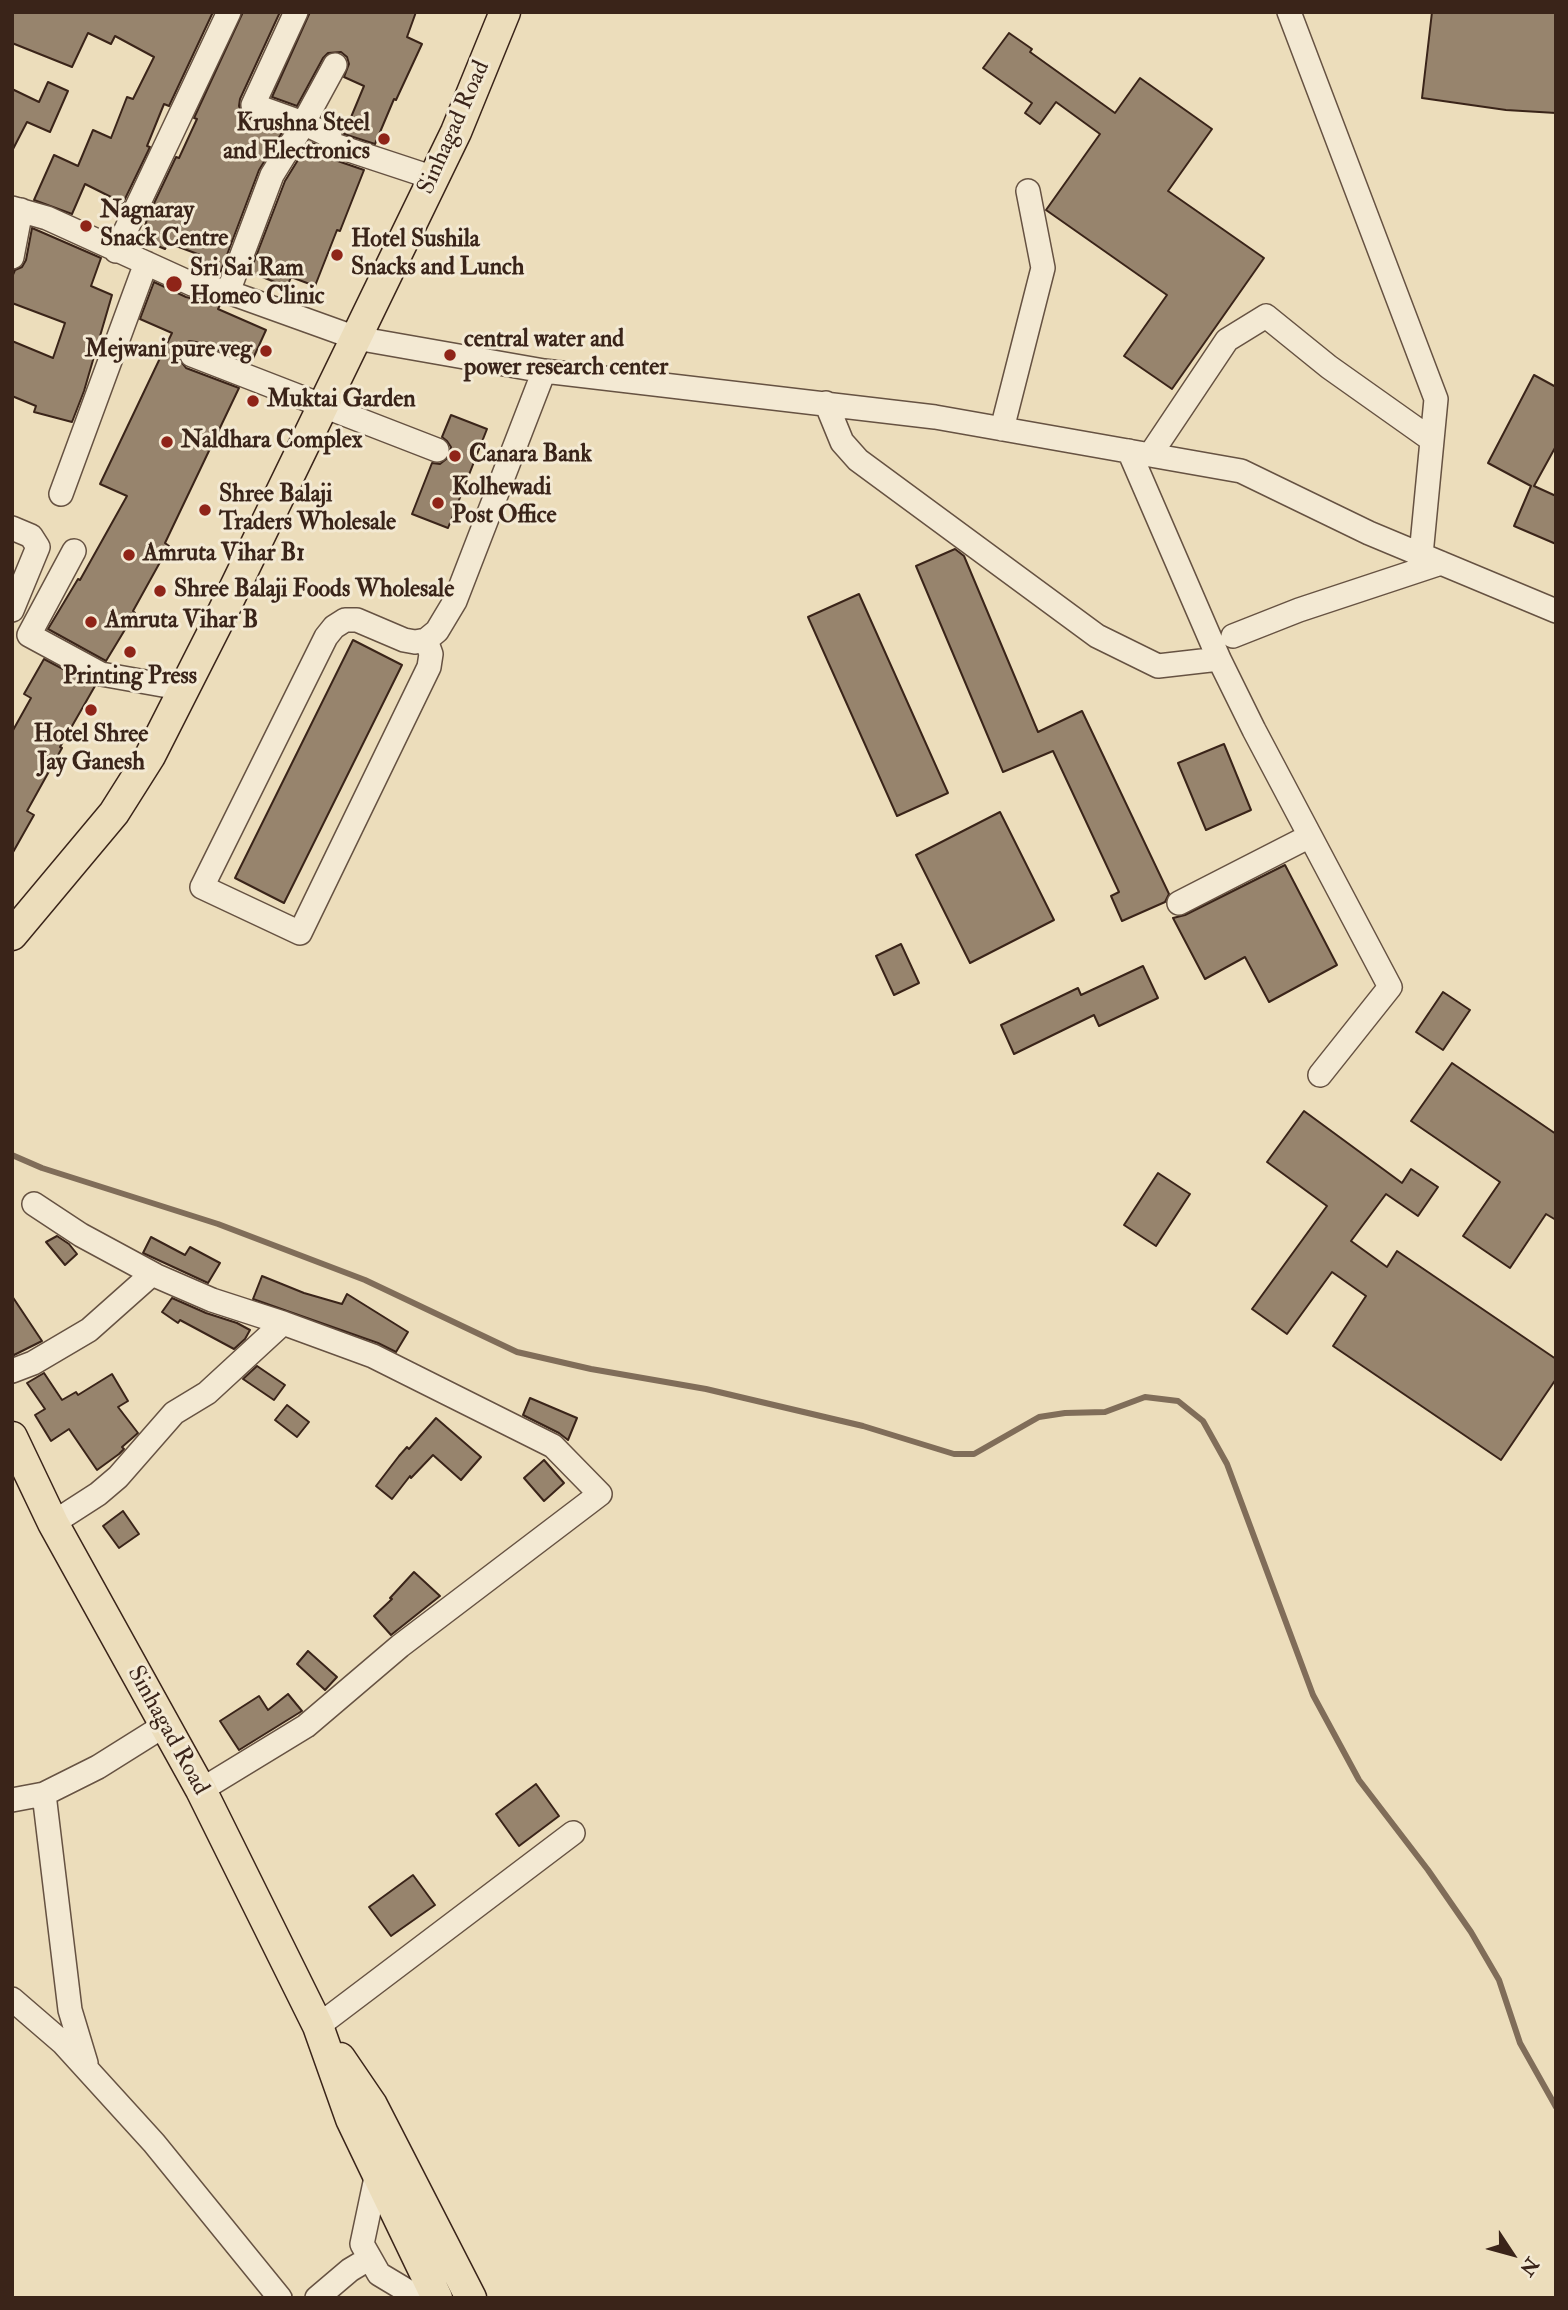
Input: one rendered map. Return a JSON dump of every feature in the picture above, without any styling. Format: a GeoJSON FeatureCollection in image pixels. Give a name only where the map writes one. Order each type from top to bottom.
{"type":"FeatureCollection","features":[{"type":"Feature","properties":{"kind":"main road","name":"Sinhagad Road"},"geometry":{"type":"LineString","coordinates":[[12,935],[114,813],[150,756],[456,132],[505,12]]}},
{"type":"Feature","properties":{"kind":"main road","name":"Sinhagad Road"},"geometry":{"type":"LineString","coordinates":[[12,1437],[53,1523],[201,1790],[318,2026],[351,2119],[437,2298]]}},
{"type":"Feature","properties":{"kind":"main road","name":"Sinhagad Road"},"geometry":{"type":"LineString","coordinates":[[318,2026],[372,2105],[471,2298]]}},
{"type":"Feature","properties":{"kind":"street"},"geometry":{"type":"LineString","coordinates":[[117,251],[229,12]]}},
{"type":"Feature","properties":{"kind":"street"},"geometry":{"type":"LineString","coordinates":[[296,12],[253,105],[330,136],[331,144],[434,178]]}},
{"type":"Feature","properties":{"kind":"street"},"geometry":{"type":"LineString","coordinates":[[1289,12],[1436,399],[1432,440],[1431,559]]}},
{"type":"Feature","properties":{"kind":"street"},"geometry":{"type":"LineString","coordinates":[[228,292],[272,174],[335,65]]}},
{"type":"Feature","properties":{"kind":"street"},"geometry":{"type":"LineString","coordinates":[[1002,429],[1043,268],[1028,191]]}},
{"type":"Feature","properties":{"kind":"street"},"geometry":{"type":"LineString","coordinates":[[12,257],[17,209],[47,218],[192,284],[228,292],[356,338],[544,371],[935,417],[1241,471],[1369,533],[1556,611]]}},
{"type":"Feature","properties":{"kind":"street"},"geometry":{"type":"LineString","coordinates":[[61,494],[146,263]]}},
{"type":"Feature","properties":{"kind":"street"},"geometry":{"type":"LineString","coordinates":[[1140,453],[1227,340],[1266,316],[1329,367],[1432,440]]}},
{"type":"Feature","properties":{"kind":"street"},"geometry":{"type":"LineString","coordinates":[[192,355],[437,450]]}},
{"type":"Feature","properties":{"kind":"street"},"geometry":{"type":"LineString","coordinates":[[426,640],[431,654],[429,667],[300,933],[202,887],[326,637],[334,627],[345,620],[357,620],[415,642],[426,640],[437,631],[455,601],[544,371]]}},
{"type":"Feature","properties":{"kind":"street"},"geometry":{"type":"LineString","coordinates":[[826,403],[842,442],[858,460],[1097,636],[1158,666],[1220,659]]}},
{"type":"Feature","properties":{"kind":"street"},"geometry":{"type":"LineString","coordinates":[[1140,453],[1220,659],[1390,987],[1320,1076]]}},
{"type":"Feature","properties":{"kind":"street"},"geometry":{"type":"LineString","coordinates":[[12,528],[31,536],[38,547],[12,610]]}},
{"type":"Feature","properties":{"kind":"street"},"geometry":{"type":"LineString","coordinates":[[74,551],[29,635],[101,674],[185,689]]}},
{"type":"Feature","properties":{"kind":"street"},"geometry":{"type":"LineString","coordinates":[[1233,636],[1431,559]]}},
{"type":"Feature","properties":{"kind":"street"},"geometry":{"type":"LineString","coordinates":[[1179,904],[1310,836]]}},
{"type":"Feature","properties":{"kind":"street"},"geometry":{"type":"LineString","coordinates":[[34,1204],[81,1235],[155,1275],[212,1300],[373,1356],[553,1447],[600,1494],[400,1646],[306,1726],[201,1790]]}},
{"type":"Feature","properties":{"kind":"street"},"geometry":{"type":"LineString","coordinates":[[12,1371],[33,1363],[89,1330],[152,1274],[155,1275]]}},
{"type":"Feature","properties":{"kind":"street"},"geometry":{"type":"LineString","coordinates":[[53,1523],[98,1494],[118,1476],[174,1413],[207,1392],[283,1323]]}},
{"type":"Feature","properties":{"kind":"street"},"geometry":{"type":"LineString","coordinates":[[12,1800],[44,1794],[98,1767],[165,1726]]}},
{"type":"Feature","properties":{"kind":"street"},"geometry":{"type":"LineString","coordinates":[[44,1794],[70,2010],[88,2070]]}},
{"type":"Feature","properties":{"kind":"street"},"geometry":{"type":"LineString","coordinates":[[318,2026],[573,1833]]}},
{"type":"Feature","properties":{"kind":"street"},"geometry":{"type":"LineString","coordinates":[[12,1999],[63,2043],[154,2143],[280,2298]]}},
{"type":"Feature","properties":{"kind":"street"},"geometry":{"type":"LineString","coordinates":[[38,2021],[70,2010]]}},
{"type":"Feature","properties":{"kind":"street"},"geometry":{"type":"LineString","coordinates":[[377,2173],[362,2244],[379,2274],[419,2298]]}},
{"type":"Feature","properties":{"kind":"street"},"geometry":{"type":"LineString","coordinates":[[317,2298],[350,2270],[370,2258]]}},
{"type":"Feature","properties":{"kind":"building"},"geometry":{"type":"Polygon","coordinates":[[[12,12],[213,12],[169,106],[164,104],[147,146],[150,147],[123,203],[85,184],[72,214],[34,200],[54,155],[78,166],[93,130],[111,138],[127,97],[133,99],[154,57],[115,36],[111,44],[88,33],[72,67],[12,43],[12,12]]]}},
{"type":"Feature","properties":{"kind":"building"},"geometry":{"type":"Polygon","coordinates":[[[243,12],[280,12],[239,106],[248,118],[283,131],[259,170],[219,276],[197,271],[203,256],[168,243],[165,249],[141,239],[148,216],[176,157],[179,158],[197,119],[194,118],[243,12]]]}},
{"type":"Feature","properties":{"kind":"building"},"geometry":{"type":"Polygon","coordinates":[[[310,12],[416,12],[407,37],[422,44],[375,144],[344,134],[364,86],[344,77],[349,64],[347,57],[341,52],[328,53],[323,58],[297,106],[272,97],[310,12]]]}},
{"type":"Feature","properties":{"kind":"building"},"geometry":{"type":"Polygon","coordinates":[[[1432,12],[1556,12],[1556,113],[1506,110],[1422,98],[1432,12]]]}},
{"type":"Feature","properties":{"kind":"building"},"geometry":{"type":"Polygon","coordinates":[[[1009,33],[1032,49],[1030,52],[1115,113],[1140,78],[1212,129],[1168,191],[1264,258],[1172,389],[1124,356],[1167,295],[1046,210],[1100,134],[1056,102],[1040,124],[1025,113],[1032,103],[983,68],[1009,33]]]}},
{"type":"Feature","properties":{"kind":"building"},"geometry":{"type":"Polygon","coordinates":[[[48,82],[68,91],[50,132],[27,122],[12,151],[12,89],[39,102],[48,82]]]}},
{"type":"Feature","properties":{"kind":"building"},"geometry":{"type":"Polygon","coordinates":[[[309,142],[317,145],[326,157],[364,170],[315,286],[291,277],[287,287],[250,272],[285,181],[309,142]]]}},
{"type":"Feature","properties":{"kind":"building"},"geometry":{"type":"Polygon","coordinates":[[[32,228],[101,258],[91,286],[112,295],[84,391],[72,422],[34,412],[36,406],[12,396],[12,341],[53,358],[65,323],[12,303],[12,277],[15,270],[22,267],[26,260],[32,228]]]}},
{"type":"Feature","properties":{"kind":"building"},"geometry":{"type":"Polygon","coordinates":[[[154,282],[186,297],[220,305],[218,309],[266,330],[251,363],[196,342],[189,341],[179,349],[178,358],[186,368],[239,388],[165,543],[169,546],[133,611],[135,613],[106,661],[48,629],[78,579],[80,580],[127,496],[100,484],[172,333],[140,319],[154,282]]]}},
{"type":"Feature","properties":{"kind":"building"},"geometry":{"type":"Polygon","coordinates":[[[1534,375],[1556,387],[1556,446],[1534,486],[1556,496],[1556,544],[1514,526],[1531,486],[1488,463],[1534,375]]]}},
{"type":"Feature","properties":{"kind":"building"},"geometry":{"type":"Polygon","coordinates":[[[451,415],[487,429],[448,528],[412,514],[432,463],[440,464],[450,456],[451,447],[442,437],[451,415]]]}},
{"type":"Feature","properties":{"kind":"building"},"geometry":{"type":"Polygon","coordinates":[[[955,549],[964,556],[1038,732],[1082,711],[1169,894],[1165,902],[1122,921],[1111,896],[1119,892],[1053,751],[1003,772],[916,566],[955,549]]]}},
{"type":"Feature","properties":{"kind":"building"},"geometry":{"type":"Polygon","coordinates":[[[859,594],[948,793],[897,816],[808,617],[859,594]]]}},
{"type":"Feature","properties":{"kind":"building"},"geometry":{"type":"Polygon","coordinates":[[[353,640],[402,665],[284,903],[235,878],[353,640]]]}},
{"type":"Feature","properties":{"kind":"building"},"geometry":{"type":"Polygon","coordinates":[[[44,659],[95,686],[27,811],[34,815],[12,854],[12,732],[31,698],[24,694],[44,659]]]}},
{"type":"Feature","properties":{"kind":"building"},"geometry":{"type":"Polygon","coordinates":[[[1224,744],[1251,810],[1206,830],[1178,763],[1224,744]]]}},
{"type":"Feature","properties":{"kind":"building"},"geometry":{"type":"Polygon","coordinates":[[[1000,812],[1054,920],[970,963],[916,855],[1000,812]]]}},
{"type":"Feature","properties":{"kind":"building"},"geometry":{"type":"Polygon","coordinates":[[[1285,865],[1337,965],[1269,1002],[1245,957],[1205,979],[1173,918],[1185,915],[1285,865]]]}},
{"type":"Feature","properties":{"kind":"building"},"geometry":{"type":"Polygon","coordinates":[[[901,944],[919,983],[894,995],[876,956],[901,944]]]}},
{"type":"Feature","properties":{"kind":"building"},"geometry":{"type":"Polygon","coordinates":[[[1143,966],[1158,998],[1099,1026],[1094,1015],[1014,1054],[1001,1025],[1078,988],[1081,995],[1143,966]]]}},
{"type":"Feature","properties":{"kind":"building"},"geometry":{"type":"Polygon","coordinates":[[[1443,992],[1470,1010],[1443,1050],[1416,1032],[1443,992]]]}},
{"type":"Feature","properties":{"kind":"building"},"geometry":{"type":"Polygon","coordinates":[[[1452,1063],[1556,1134],[1556,1220],[1546,1214],[1510,1268],[1463,1236],[1500,1182],[1411,1121],[1452,1063]]]}},
{"type":"Feature","properties":{"kind":"building"},"geometry":{"type":"Polygon","coordinates":[[[1304,1111],[1402,1183],[1411,1169],[1438,1187],[1418,1216],[1386,1194],[1351,1241],[1387,1267],[1397,1251],[1556,1359],[1556,1379],[1501,1460],[1333,1346],[1366,1296],[1332,1272],[1287,1334],[1252,1309],[1327,1206],[1267,1162],[1304,1111]]]}},
{"type":"Feature","properties":{"kind":"building"},"geometry":{"type":"Polygon","coordinates":[[[1158,1173],[1190,1194],[1156,1246],[1124,1225],[1158,1173]]]}},
{"type":"Feature","properties":{"kind":"building"},"geometry":{"type":"Polygon","coordinates":[[[57,1236],[77,1254],[65,1265],[46,1242],[57,1236]]]}},
{"type":"Feature","properties":{"kind":"building"},"geometry":{"type":"Polygon","coordinates":[[[151,1237],[185,1255],[190,1247],[220,1263],[208,1283],[143,1253],[151,1237]]]}},
{"type":"Feature","properties":{"kind":"building"},"geometry":{"type":"Polygon","coordinates":[[[262,1276],[304,1293],[342,1304],[347,1294],[408,1332],[396,1352],[378,1343],[253,1299],[262,1276]]]}},
{"type":"Feature","properties":{"kind":"building"},"geometry":{"type":"Polygon","coordinates":[[[12,1296],[42,1341],[14,1355],[12,1352],[12,1296]]]}},
{"type":"Feature","properties":{"kind":"building"},"geometry":{"type":"Polygon","coordinates":[[[172,1298],[250,1330],[234,1349],[180,1320],[178,1323],[162,1312],[172,1298]]]}},
{"type":"Feature","properties":{"kind":"building"},"geometry":{"type":"Polygon","coordinates":[[[257,1366],[285,1385],[274,1400],[243,1379],[257,1366]]]}},
{"type":"Feature","properties":{"kind":"building"},"geometry":{"type":"Polygon","coordinates":[[[44,1373],[62,1400],[76,1392],[78,1395],[112,1374],[128,1401],[118,1407],[138,1433],[122,1447],[124,1449],[119,1454],[97,1470],[69,1429],[51,1441],[35,1415],[45,1409],[27,1383],[44,1373]]]}},
{"type":"Feature","properties":{"kind":"building"},"geometry":{"type":"Polygon","coordinates":[[[530,1398],[577,1418],[568,1440],[523,1415],[530,1398]]]}},
{"type":"Feature","properties":{"kind":"building"},"geometry":{"type":"Polygon","coordinates":[[[287,1405],[309,1422],[297,1437],[275,1420],[287,1405]]]}},
{"type":"Feature","properties":{"kind":"building"},"geometry":{"type":"Polygon","coordinates":[[[436,1418],[481,1457],[461,1480],[433,1455],[411,1478],[410,1476],[392,1499],[376,1486],[399,1456],[407,1447],[409,1449],[436,1418]]]}},
{"type":"Feature","properties":{"kind":"building"},"geometry":{"type":"Polygon","coordinates":[[[544,1460],[564,1483],[544,1501],[524,1478],[544,1460]]]}},
{"type":"Feature","properties":{"kind":"building"},"geometry":{"type":"Polygon","coordinates":[[[123,1511],[139,1534],[119,1548],[103,1526],[123,1511]]]}},
{"type":"Feature","properties":{"kind":"building"},"geometry":{"type":"Polygon","coordinates":[[[414,1572],[440,1596],[391,1635],[374,1616],[414,1572]]]}},
{"type":"Feature","properties":{"kind":"building"},"geometry":{"type":"Polygon","coordinates":[[[308,1651],[337,1677],[325,1690],[297,1664],[308,1651]]]}},
{"type":"Feature","properties":{"kind":"building"},"geometry":{"type":"Polygon","coordinates":[[[288,1694],[302,1711],[239,1750],[220,1721],[259,1696],[268,1710],[288,1694]]]}},
{"type":"Feature","properties":{"kind":"building"},"geometry":{"type":"Polygon","coordinates":[[[536,1784],[559,1816],[519,1846],[496,1814],[536,1784]]]}},
{"type":"Feature","properties":{"kind":"building"},"geometry":{"type":"Polygon","coordinates":[[[413,1875],[435,1905],[391,1936],[369,1907],[413,1875]]]}},
{"type":"Feature","properties":{"kind":"waterway"},"geometry":{"type":"LineString","coordinates":[[12,1155],[42,1168],[218,1224],[365,1280],[517,1352],[591,1369],[706,1389],[863,1426],[954,1454],[974,1454],[1039,1417],[1105,1412],[1145,1397],[1178,1401],[1203,1421],[1227,1464],[1313,1695],[1359,1780],[1428,1870],[1471,1932],[1499,1980],[1520,2043],[1556,2107]]}},
{"type":"Feature","properties":{"kind":"place","name":"Krushna Steel and Electronics"},"geometry":{"type":"Point","coordinates":[384,139]}},
{"type":"Feature","properties":{"kind":"place","name":"Nagnaray Snack Centre"},"geometry":{"type":"Point","coordinates":[86,226]}},
{"type":"Feature","properties":{"kind":"place","name":"Hotel Sushila Snacks and Lunch"},"geometry":{"type":"Point","coordinates":[337,255]}},
{"type":"Feature","properties":{"kind":"place","name":"Sri Sai Ram Homeo Clinic"},"geometry":{"type":"Point","coordinates":[174,284]}},
{"type":"Feature","properties":{"kind":"place","name":"Mejwani pure veg"},"geometry":{"type":"Point","coordinates":[266,351]}},
{"type":"Feature","properties":{"kind":"place","name":"central water and power research center"},"geometry":{"type":"Point","coordinates":[450,355]}},
{"type":"Feature","properties":{"kind":"place","name":"Muktai Garden"},"geometry":{"type":"Point","coordinates":[253,401]}},
{"type":"Feature","properties":{"kind":"place","name":"Naldhara Complex"},"geometry":{"type":"Point","coordinates":[167,442]}},
{"type":"Feature","properties":{"kind":"place","name":"Canara Bank"},"geometry":{"type":"Point","coordinates":[455,456]}},
{"type":"Feature","properties":{"kind":"place","name":"Kolhewadi Post Office"},"geometry":{"type":"Point","coordinates":[438,503]}},
{"type":"Feature","properties":{"kind":"place","name":"Shree Balaji Traders Wholesale"},"geometry":{"type":"Point","coordinates":[205,510]}},
{"type":"Feature","properties":{"kind":"place","name":"Amruta Vihar B1"},"geometry":{"type":"Point","coordinates":[129,555]}},
{"type":"Feature","properties":{"kind":"place","name":"Shree Balaji Foods Wholesale"},"geometry":{"type":"Point","coordinates":[160,591]}},
{"type":"Feature","properties":{"kind":"place","name":"Amruta Vihar B"},"geometry":{"type":"Point","coordinates":[91,622]}},
{"type":"Feature","properties":{"kind":"place","name":"Printing Press"},"geometry":{"type":"Point","coordinates":[130,652]}},
{"type":"Feature","properties":{"kind":"place","name":"Hotel Shree Jay Ganesh"},"geometry":{"type":"Point","coordinates":[91,710]}}]}
